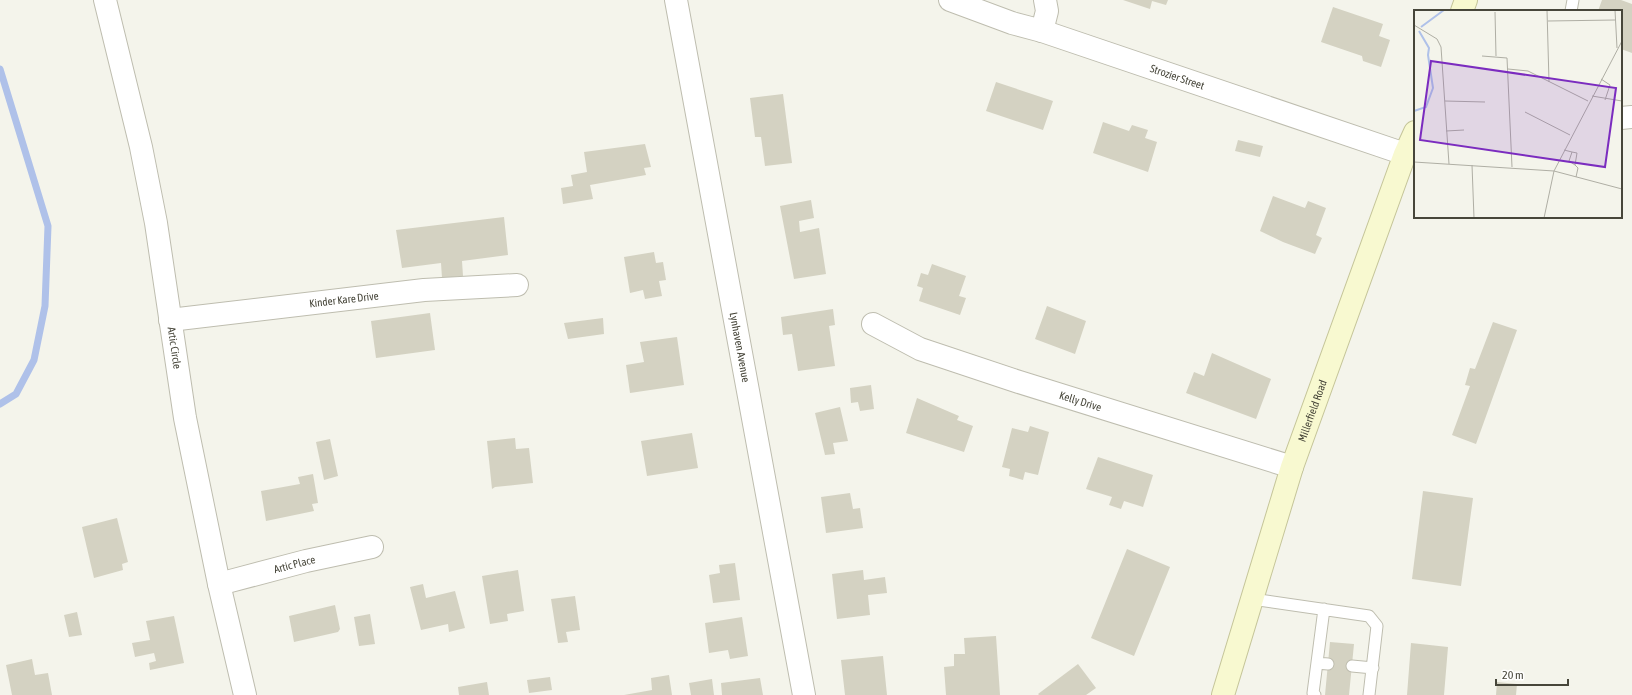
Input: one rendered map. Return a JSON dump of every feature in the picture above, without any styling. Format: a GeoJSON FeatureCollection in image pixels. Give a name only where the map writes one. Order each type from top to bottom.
{"type":"FeatureCollection","features":[{"type":"Feature","properties":{"kind":"main road"},"geometry":{"type":"LineString","coordinates":[[1462,10],[1466,0]]}},
{"type":"Feature","properties":{"kind":"main road","name":"Millerfield Road"},"geometry":{"type":"LineString","coordinates":[[1223,695],[1292,467],[1405,154],[1414,134]]}},
{"type":"Feature","properties":{"kind":"street","name":"Artic Circle"},"geometry":{"type":"LineString","coordinates":[[105,0],[141,147],[156,223],[185,418],[219,584],[244,695]]}},
{"type":"Feature","properties":{"kind":"street","name":"Lynhaven Avenue"},"geometry":{"type":"LineString","coordinates":[[676,0],[804,695]]}},
{"type":"Feature","properties":{"kind":"street","name":"Strozier Street"},"geometry":{"type":"LineString","coordinates":[[950,0],[1012,23],[1042,31],[1405,154]]}},
{"type":"Feature","properties":{"kind":"street"},"geometry":{"type":"LineString","coordinates":[[1042,31],[1046,11],[1045,0]]}},
{"type":"Feature","properties":{"kind":"street"},"geometry":{"type":"LineString","coordinates":[[1622,118],[1632,117]]}},
{"type":"Feature","properties":{"kind":"street","name":"Kinder Kare Drive"},"geometry":{"type":"LineString","coordinates":[[170,320],[424,290],[517,285]]}},
{"type":"Feature","properties":{"kind":"street","name":"Kelly Drive"},"geometry":{"type":"LineString","coordinates":[[873,324],[920,349],[1019,382],[1292,467]]}},
{"type":"Feature","properties":{"kind":"street","name":"Artic Place"},"geometry":{"type":"LineString","coordinates":[[219,584],[306,561],[372,547]]}},
{"type":"Feature","properties":{"kind":"lane"},"geometry":{"type":"LineString","coordinates":[[1570,10],[1573,0]]}},
{"type":"Feature","properties":{"kind":"lane"},"geometry":{"type":"LineString","coordinates":[[1252,599],[1369,616],[1377,626],[1369,695]]}},
{"type":"Feature","properties":{"kind":"lane"},"geometry":{"type":"LineString","coordinates":[[1315,695],[1313,692],[1322,663],[1324,610]]}},
{"type":"Feature","properties":{"kind":"lane"},"geometry":{"type":"LineString","coordinates":[[1352,666],[1373,668]]}},
{"type":"Feature","properties":{"kind":"building"},"geometry":{"type":"Polygon","coordinates":[[[1123,0],[1168,0],[1166,5],[1152,1],[1150,9],[1123,0]]]}},
{"type":"Feature","properties":{"kind":"building"},"geometry":{"type":"Polygon","coordinates":[[[1602,0],[1621,0],[1632,4],[1632,53],[1622,49],[1622,10],[1598,10],[1602,0]]]}},
{"type":"Feature","properties":{"kind":"building"},"geometry":{"type":"Polygon","coordinates":[[[1333,7],[1383,24],[1379,36],[1390,40],[1381,67],[1363,61],[1362,56],[1321,42],[1333,7]]]}},
{"type":"Feature","properties":{"kind":"building"},"geometry":{"type":"Polygon","coordinates":[[[996,82],[1053,101],[1043,130],[986,111],[996,82]]]}},
{"type":"Feature","properties":{"kind":"building"},"geometry":{"type":"Polygon","coordinates":[[[783,94],[792,163],[765,166],[761,137],[755,137],[750,98],[783,94]]]}},
{"type":"Feature","properties":{"kind":"building"},"geometry":{"type":"Polygon","coordinates":[[[1103,122],[1129,131],[1132,125],[1148,130],[1145,138],[1157,142],[1148,172],[1093,153],[1103,122]]]}},
{"type":"Feature","properties":{"kind":"building"},"geometry":{"type":"Polygon","coordinates":[[[1238,140],[1263,146],[1260,157],[1235,151],[1238,140]]]}},
{"type":"Feature","properties":{"kind":"building"},"geometry":{"type":"Polygon","coordinates":[[[645,144],[651,167],[644,168],[646,175],[590,185],[593,199],[563,204],[561,188],[573,186],[571,175],[587,172],[584,152],[645,144]]]}},
{"type":"Feature","properties":{"kind":"building"},"geometry":{"type":"Polygon","coordinates":[[[1273,196],[1305,208],[1308,201],[1326,208],[1316,235],[1322,238],[1315,254],[1283,242],[1260,231],[1273,196]]]}},
{"type":"Feature","properties":{"kind":"building"},"geometry":{"type":"Polygon","coordinates":[[[811,200],[814,218],[799,221],[800,232],[819,228],[826,274],[794,279],[780,206],[811,200]]]}},
{"type":"Feature","properties":{"kind":"building"},"geometry":{"type":"Polygon","coordinates":[[[504,217],[508,255],[462,261],[463,276],[442,278],[441,263],[402,268],[396,230],[504,217]]]}},
{"type":"Feature","properties":{"kind":"building"},"geometry":{"type":"Polygon","coordinates":[[[654,252],[656,263],[663,262],[666,280],[659,281],[662,296],[645,299],[643,290],[630,293],[624,257],[654,252]]]}},
{"type":"Feature","properties":{"kind":"building"},"geometry":{"type":"Polygon","coordinates":[[[932,264],[966,276],[959,296],[966,298],[960,315],[919,301],[923,288],[917,286],[921,273],[928,275],[932,264]]]}},
{"type":"Feature","properties":{"kind":"building"},"geometry":{"type":"Polygon","coordinates":[[[1047,306],[1086,321],[1075,354],[1035,339],[1047,306]]]}},
{"type":"Feature","properties":{"kind":"building"},"geometry":{"type":"Polygon","coordinates":[[[833,309],[835,325],[829,326],[835,366],[798,371],[792,334],[783,335],[781,317],[833,309]]]}},
{"type":"Feature","properties":{"kind":"building"},"geometry":{"type":"Polygon","coordinates":[[[430,313],[435,350],[376,358],[371,321],[430,313]]]}},
{"type":"Feature","properties":{"kind":"building"},"geometry":{"type":"Polygon","coordinates":[[[603,318],[604,334],[568,339],[564,323],[603,318]]]}},
{"type":"Feature","properties":{"kind":"building"},"geometry":{"type":"Polygon","coordinates":[[[1493,322],[1517,330],[1476,444],[1452,435],[1470,386],[1465,385],[1470,368],[1475,369],[1493,322]]]}},
{"type":"Feature","properties":{"kind":"building"},"geometry":{"type":"Polygon","coordinates":[[[677,337],[684,385],[630,393],[626,365],[644,362],[640,342],[677,337]]]}},
{"type":"Feature","properties":{"kind":"building"},"geometry":{"type":"Polygon","coordinates":[[[1212,353],[1271,379],[1256,419],[1186,393],[1194,372],[1204,376],[1212,353]]]}},
{"type":"Feature","properties":{"kind":"building"},"geometry":{"type":"Polygon","coordinates":[[[871,385],[874,409],[860,411],[858,402],[851,403],[850,388],[871,385]]]}},
{"type":"Feature","properties":{"kind":"building"},"geometry":{"type":"Polygon","coordinates":[[[917,398],[959,416],[957,420],[973,426],[964,452],[906,433],[917,398]]]}},
{"type":"Feature","properties":{"kind":"building"},"geometry":{"type":"Polygon","coordinates":[[[840,407],[848,441],[833,443],[835,454],[825,455],[815,413],[840,407]]]}},
{"type":"Feature","properties":{"kind":"building"},"geometry":{"type":"Polygon","coordinates":[[[1030,426],[1049,432],[1038,475],[1025,472],[1023,480],[1009,476],[1010,469],[1002,467],[1012,428],[1028,432],[1030,426]]]}},
{"type":"Feature","properties":{"kind":"building"},"geometry":{"type":"Polygon","coordinates":[[[692,433],[698,468],[647,476],[641,441],[692,433]]]}},
{"type":"Feature","properties":{"kind":"building"},"geometry":{"type":"Polygon","coordinates":[[[515,438],[516,449],[529,448],[533,483],[495,487],[492,489],[487,441],[515,438]]]}},
{"type":"Feature","properties":{"kind":"building"},"geometry":{"type":"Polygon","coordinates":[[[330,439],[338,476],[324,480],[316,442],[330,439]]]}},
{"type":"Feature","properties":{"kind":"building"},"geometry":{"type":"Polygon","coordinates":[[[1098,457],[1153,475],[1143,507],[1124,501],[1121,509],[1109,505],[1112,497],[1086,489],[1098,457]]]}},
{"type":"Feature","properties":{"kind":"building"},"geometry":{"type":"Polygon","coordinates":[[[313,474],[318,503],[312,504],[314,511],[266,521],[261,491],[300,484],[298,477],[313,474]]]}},
{"type":"Feature","properties":{"kind":"building"},"geometry":{"type":"Polygon","coordinates":[[[1423,491],[1473,498],[1461,586],[1412,579],[1423,491]]]}},
{"type":"Feature","properties":{"kind":"building"},"geometry":{"type":"Polygon","coordinates":[[[850,493],[853,509],[860,508],[863,528],[826,533],[821,497],[850,493]]]}},
{"type":"Feature","properties":{"kind":"building"},"geometry":{"type":"Polygon","coordinates":[[[117,518],[128,562],[122,564],[123,570],[94,578],[82,527],[117,518]]]}},
{"type":"Feature","properties":{"kind":"building"},"geometry":{"type":"Polygon","coordinates":[[[1127,549],[1170,567],[1134,656],[1091,638],[1127,549]]]}},
{"type":"Feature","properties":{"kind":"building"},"geometry":{"type":"Polygon","coordinates":[[[735,563],[740,600],[713,603],[709,575],[720,573],[719,565],[735,563]]]}},
{"type":"Feature","properties":{"kind":"building"},"geometry":{"type":"Polygon","coordinates":[[[518,570],[524,611],[507,614],[508,621],[490,624],[482,576],[518,570]]]}},
{"type":"Feature","properties":{"kind":"building"},"geometry":{"type":"Polygon","coordinates":[[[863,570],[864,580],[885,577],[887,593],[868,595],[870,615],[837,619],[832,574],[863,570]]]}},
{"type":"Feature","properties":{"kind":"building"},"geometry":{"type":"Polygon","coordinates":[[[423,584],[426,598],[455,591],[465,628],[449,632],[448,624],[421,630],[410,587],[423,584]]]}},
{"type":"Feature","properties":{"kind":"building"},"geometry":{"type":"Polygon","coordinates":[[[575,596],[580,630],[566,632],[568,642],[558,643],[551,599],[575,596]]]}},
{"type":"Feature","properties":{"kind":"building"},"geometry":{"type":"Polygon","coordinates":[[[335,605],[340,629],[338,632],[294,642],[289,616],[335,605]]]}},
{"type":"Feature","properties":{"kind":"building"},"geometry":{"type":"Polygon","coordinates":[[[77,612],[82,635],[69,637],[64,615],[77,612]]]}},
{"type":"Feature","properties":{"kind":"building"},"geometry":{"type":"Polygon","coordinates":[[[370,614],[375,644],[359,646],[354,617],[370,614]]]}},
{"type":"Feature","properties":{"kind":"building"},"geometry":{"type":"Polygon","coordinates":[[[174,616],[184,663],[150,670],[149,663],[156,661],[154,653],[135,657],[132,643],[150,640],[146,621],[174,616]]]}},
{"type":"Feature","properties":{"kind":"building"},"geometry":{"type":"Polygon","coordinates":[[[742,617],[748,656],[730,659],[728,650],[709,653],[705,623],[742,617]]]}},
{"type":"Feature","properties":{"kind":"building"},"geometry":{"type":"Polygon","coordinates":[[[996,636],[1000,695],[946,695],[944,667],[954,666],[954,654],[965,654],[964,638],[996,636]]]}},
{"type":"Feature","properties":{"kind":"building"},"geometry":{"type":"Polygon","coordinates":[[[1330,642],[1354,644],[1349,695],[1325,695],[1330,642]]]}},
{"type":"Feature","properties":{"kind":"building"},"geometry":{"type":"Polygon","coordinates":[[[1411,643],[1448,647],[1444,695],[1407,695],[1411,643]]]}},
{"type":"Feature","properties":{"kind":"building"},"geometry":{"type":"Polygon","coordinates":[[[883,656],[887,695],[845,695],[841,660],[883,656]]]}},
{"type":"Feature","properties":{"kind":"building"},"geometry":{"type":"Polygon","coordinates":[[[32,659],[35,675],[48,673],[52,695],[12,695],[6,665],[32,659]]]}},
{"type":"Feature","properties":{"kind":"building"},"geometry":{"type":"Polygon","coordinates":[[[1078,664],[1096,688],[1086,695],[1038,694],[1078,664]]]}},
{"type":"Feature","properties":{"kind":"building"},"geometry":{"type":"Polygon","coordinates":[[[669,675],[672,695],[624,695],[652,690],[651,678],[669,675]]]}},
{"type":"Feature","properties":{"kind":"building"},"geometry":{"type":"Polygon","coordinates":[[[550,677],[552,690],[529,693],[527,680],[550,677]]]}},
{"type":"Feature","properties":{"kind":"building"},"geometry":{"type":"Polygon","coordinates":[[[760,678],[763,695],[722,695],[721,683],[760,678]]]}},
{"type":"Feature","properties":{"kind":"building"},"geometry":{"type":"Polygon","coordinates":[[[712,679],[714,695],[691,695],[689,683],[712,679]]]}},
{"type":"Feature","properties":{"kind":"building"},"geometry":{"type":"Polygon","coordinates":[[[487,682],[489,695],[459,695],[458,687],[487,682]]]}},
{"type":"Feature","properties":{"kind":"building"},"geometry":{"type":"Polygon","coordinates":[[[1497,682],[1517,684],[1516,695],[1496,695],[1497,682]]]}},
{"type":"Feature","properties":{"kind":"waterway"},"geometry":{"type":"LineString","coordinates":[[0,69],[48,226],[45,306],[34,360],[16,394],[0,404]]}}]}
